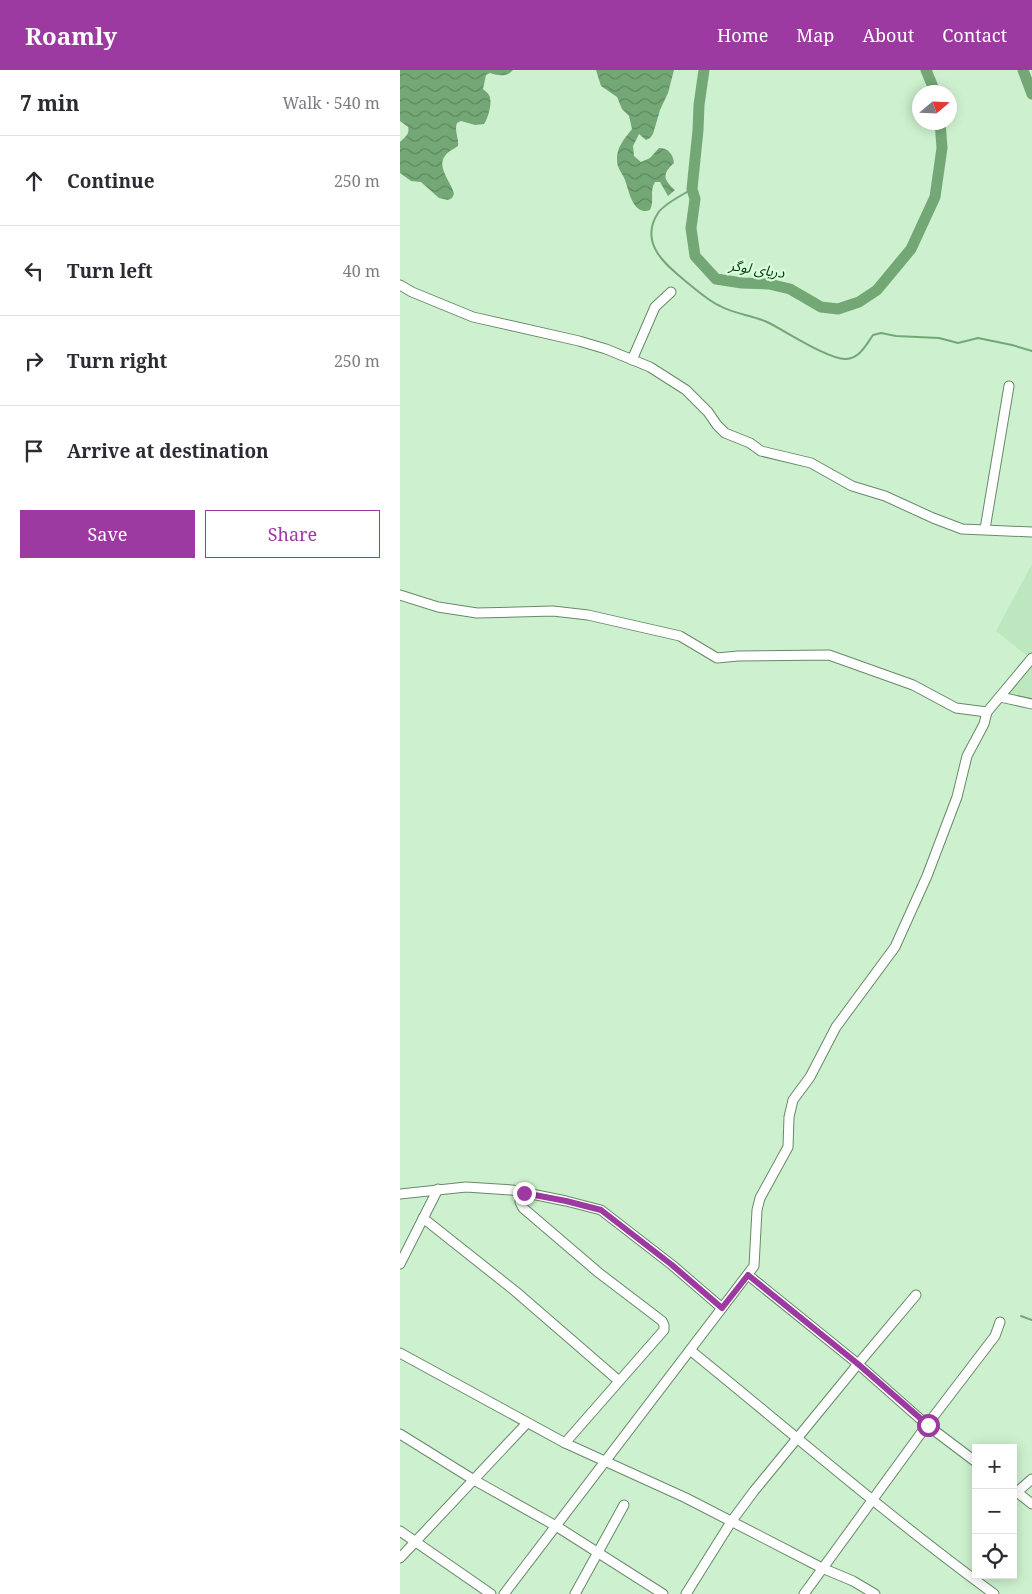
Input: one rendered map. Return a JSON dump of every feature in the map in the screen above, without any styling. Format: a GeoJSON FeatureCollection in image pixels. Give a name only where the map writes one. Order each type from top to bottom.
{"type":"FeatureCollection","features":[{"type":"Feature","properties":{"kind":"street"},"geometry":{"type":"LineString","coordinates":[[400,284],[412,292],[473,317],[579,341],[606,349],[650,367],[675,382],[699,402],[717,425],[726,433],[761,450],[811,463],[852,486],[885,496],[933,518],[962,529],[1032,532]]}},
{"type":"Feature","properties":{"kind":"street"},"geometry":{"type":"LineString","coordinates":[[632,360],[655,307],[671,292]]}},
{"type":"Feature","properties":{"kind":"street"},"geometry":{"type":"LineString","coordinates":[[985,529],[1009,386]]}},
{"type":"Feature","properties":{"kind":"street"},"geometry":{"type":"LineString","coordinates":[[400,595],[438,607],[478,613],[554,611],[588,614],[680,636],[717,658],[829,655],[913,685],[956,708],[987,712]]}},
{"type":"Feature","properties":{"kind":"street"},"geometry":{"type":"LineString","coordinates":[[504,1594],[754,1266],[757,1210],[760,1198],[788,1147],[789,1117],[793,1100],[810,1077],[836,1027],[895,947],[927,876],[957,797],[967,756],[984,724],[987,712],[1032,658]]}},
{"type":"Feature","properties":{"kind":"street"},"geometry":{"type":"LineString","coordinates":[[1000,697],[1032,704]]}},
{"type":"Feature","properties":{"kind":"street"},"geometry":{"type":"LineString","coordinates":[[400,1194],[466,1187],[524,1193],[601,1210],[672,1265],[722,1308]]}},
{"type":"Feature","properties":{"kind":"street"},"geometry":{"type":"LineString","coordinates":[[400,1264],[438,1189]]}},
{"type":"Feature","properties":{"kind":"street"},"geometry":{"type":"LineString","coordinates":[[524,1193],[520,1202],[523,1208],[599,1273],[662,1321],[664,1325],[664,1330],[565,1443]]}},
{"type":"Feature","properties":{"kind":"street"},"geometry":{"type":"LineString","coordinates":[[423,1218],[515,1292],[619,1381]]}},
{"type":"Feature","properties":{"kind":"street"},"geometry":{"type":"LineString","coordinates":[[748,1275],[858,1364],[928,1425],[972,1459]]}},
{"type":"Feature","properties":{"kind":"street"},"geometry":{"type":"LineString","coordinates":[[686,1594],[731,1522],[754,1491],[916,1295]]}},
{"type":"Feature","properties":{"kind":"street"},"geometry":{"type":"LineString","coordinates":[[804,1594],[995,1336],[1000,1322]]}},
{"type":"Feature","properties":{"kind":"street"},"geometry":{"type":"LineString","coordinates":[[690,1350],[872,1500],[994,1594]]}},
{"type":"Feature","properties":{"kind":"street"},"geometry":{"type":"LineString","coordinates":[[400,1353],[565,1443],[603,1462],[686,1498],[822,1568],[853,1581],[875,1594]]}},
{"type":"Feature","properties":{"kind":"street"},"geometry":{"type":"LineString","coordinates":[[400,1558],[527,1423]]}},
{"type":"Feature","properties":{"kind":"street"},"geometry":{"type":"LineString","coordinates":[[400,1434],[474,1480],[556,1526],[664,1594]]}},
{"type":"Feature","properties":{"kind":"street"},"geometry":{"type":"LineString","coordinates":[[1017,1490],[1032,1479]]}},
{"type":"Feature","properties":{"kind":"street"},"geometry":{"type":"LineString","coordinates":[[1017,1493],[1032,1504]]}},
{"type":"Feature","properties":{"kind":"street"},"geometry":{"type":"LineString","coordinates":[[575,1594],[624,1505]]}},
{"type":"Feature","properties":{"kind":"street"},"geometry":{"type":"LineString","coordinates":[[400,1531],[491,1594]]}},
{"type":"Feature","properties":{"kind":"shaded area"},"geometry":{"type":"Polygon","coordinates":[[[1032,564],[1032,704],[1000,697],[1031,659],[996,631],[1032,564]]]}},
{"type":"Feature","properties":{"kind":"water"},"geometry":{"type":"Polygon","coordinates":[[[400,70],[513,70],[505,75],[490,73],[486,75],[483,89],[489,95],[490,106],[484,124],[475,125],[461,121],[457,123],[458,146],[445,156],[442,165],[454,194],[448,200],[439,198],[421,182],[411,181],[400,173],[400,142],[407,135],[408,127],[400,121],[400,70]]]}},
{"type":"Feature","properties":{"kind":"water"},"geometry":{"type":"Polygon","coordinates":[[[596,70],[674,70],[653,134],[646,140],[639,134],[633,146],[634,156],[641,162],[650,158],[659,148],[662,148],[671,154],[674,163],[667,170],[666,180],[675,190],[668,196],[660,182],[655,182],[652,189],[650,210],[644,211],[636,206],[617,164],[619,148],[632,129],[629,116],[622,109],[617,97],[601,86],[596,70]]]}},
{"type":"Feature","properties":{"kind":"waterway","name":"دریای لوگر"},"geometry":{"type":"LineString","coordinates":[[704,70],[692,189],[695,199],[691,228],[695,256],[716,279],[742,283],[769,284],[790,289],[821,307],[838,309],[859,302],[877,290],[911,249],[935,197],[942,148],[941,130]]}},
{"type":"Feature","properties":{"kind":"waterway","name":"دریای لوگر"},"geometry":{"type":"LineString","coordinates":[[926,70],[932,85]]}},
{"type":"Feature","properties":{"kind":"waterway","name":"دریای لوگر"},"geometry":{"type":"LineString","coordinates":[[1023,70],[1032,94]]}},
{"type":"Feature","properties":{"kind":"waterway"},"geometry":{"type":"LineString","coordinates":[[692,189],[669,203],[658,213],[651,235],[653,244],[664,262],[672,270],[704,296],[725,309],[767,322],[818,350],[838,358],[846,359],[855,356],[873,335],[881,333],[896,336],[939,338],[958,343],[978,338],[1032,351]]}},
{"type":"Feature","properties":{"kind":"waterway"},"geometry":{"type":"LineString","coordinates":[[1021,1316],[1032,1320]]}},
{"type":"Feature","properties":{"kind":"route"},"geometry":{"type":"LineString","coordinates":[[524,1193],[601,1210],[672,1265],[722,1308],[748,1275],[858,1364],[928,1425]]}}]}
